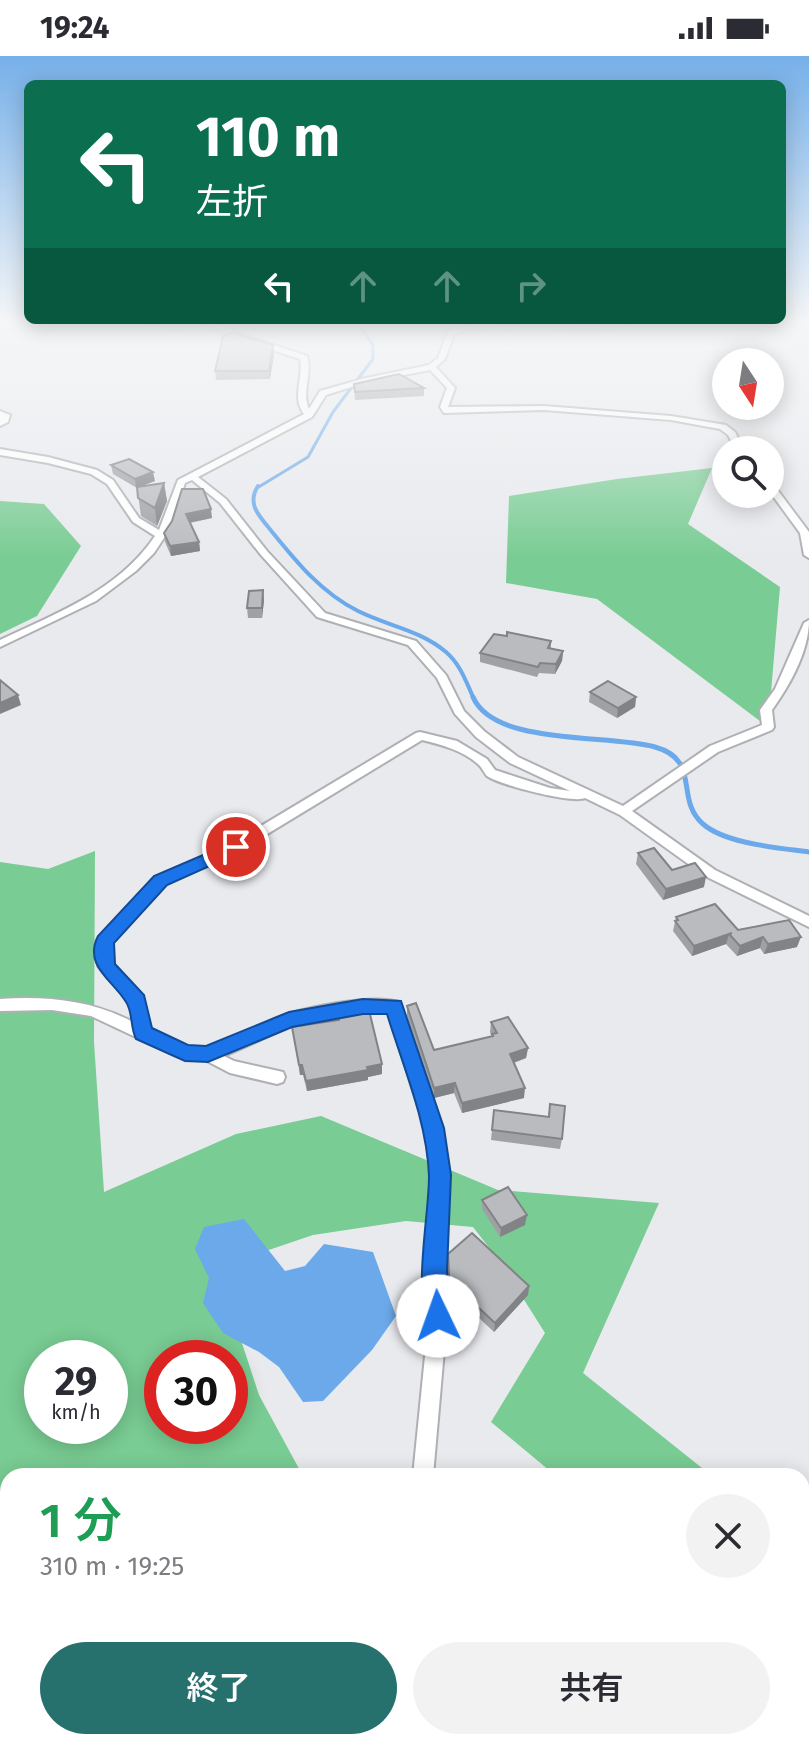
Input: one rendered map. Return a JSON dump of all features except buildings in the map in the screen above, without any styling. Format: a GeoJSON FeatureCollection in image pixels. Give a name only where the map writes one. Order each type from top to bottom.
{"type":"FeatureCollection","features":[{"type":"Feature","properties":{"kind":"street"},"geometry":{"type":"LineString","coordinates":[[300,401],[301,409],[309,415]]}},
{"type":"Feature","properties":{"kind":"street"},"geometry":{"type":"LineString","coordinates":[[0,644],[69,614],[111,586],[138,564],[160,535],[172,513],[181,482],[309,415],[315,401]]}},
{"type":"Feature","properties":{"kind":"street"},"geometry":{"type":"LineString","coordinates":[[446,401],[444,407],[447,411],[544,408],[671,418],[723,427],[733,436]]}},
{"type":"Feature","properties":{"kind":"street"},"geometry":{"type":"LineString","coordinates":[[0,413],[6,415],[0,424]]}},
{"type":"Feature","properties":{"kind":"street"},"geometry":{"type":"LineString","coordinates":[[0,452],[94,472],[110,482],[136,520],[160,535]]}},
{"type":"Feature","properties":{"kind":"street"},"geometry":{"type":"LineString","coordinates":[[192,476],[223,501],[264,553],[321,615],[412,643],[442,677],[459,712],[480,734],[514,760],[625,812],[710,873],[809,922]]}},
{"type":"Feature","properties":{"kind":"street"},"geometry":{"type":"LineString","coordinates":[[784,502],[805,533],[809,555]]}},
{"type":"Feature","properties":{"kind":"street"},"geometry":{"type":"LineString","coordinates":[[625,812],[629,806],[714,749],[768,727],[766,710],[781,689],[809,623]]}},
{"type":"Feature","properties":{"kind":"street"},"geometry":{"type":"LineString","coordinates":[[143,1033],[137,1000],[105,966],[104,941],[160,880],[236,847],[420,736],[453,744],[483,762],[491,773],[548,792],[599,800]]}},
{"type":"Feature","properties":{"kind":"street"},"geometry":{"type":"LineString","coordinates":[[0,1005],[36,1003],[76,1007],[103,1014],[185,1053],[208,1054],[289,1019],[363,1007],[394,1006],[433,1128],[440,1175],[435,1270],[438,1316],[424,1468]]}},
{"type":"Feature","properties":{"kind":"street"},"geometry":{"type":"LineString","coordinates":[[208,1054],[230,1067],[277,1077]]}},
{"type":"Feature","properties":{"kind":"green space"},"geometry":{"type":"Polygon","coordinates":[[[712,468],[688,524],[780,587],[768,727],[597,599],[506,583],[509,496],[712,468]]]}},
{"type":"Feature","properties":{"kind":"green space"},"geometry":{"type":"Polygon","coordinates":[[[0,501],[44,504],[81,546],[37,616],[0,634],[0,501]]]}},
{"type":"Feature","properties":{"kind":"green space"},"geometry":{"type":"Polygon","coordinates":[[[95,851],[94,1042],[104,1192],[236,1134],[321,1116],[498,1190],[659,1203],[583,1373],[702,1468],[546,1468],[491,1422],[545,1333],[501,1263],[473,1227],[406,1221],[313,1235],[254,1255],[237,1328],[241,1340],[144,1340],[144,1444],[248,1444],[248,1362],[259,1395],[299,1468],[0,1468],[0,862],[48,869],[95,851]]]}},
{"type":"Feature","properties":{"kind":"water"},"geometry":{"type":"Polygon","coordinates":[[[244,1219],[285,1271],[305,1266],[324,1244],[373,1252],[396,1316],[372,1350],[323,1401],[303,1402],[279,1367],[248,1346],[248,1340],[236,1340],[223,1333],[203,1303],[209,1278],[195,1249],[204,1227],[244,1219]]]}},
{"type":"Feature","properties":{"kind":"waterway"},"geometry":{"type":"LineString","coordinates":[[257,488],[308,457],[341,401]]}},
{"type":"Feature","properties":{"kind":"waterway"},"geometry":{"type":"LineString","coordinates":[[257,488],[254,503],[258,513],[309,574],[344,603],[426,638],[446,652],[459,668],[473,697]]}},
{"type":"Feature","properties":{"kind":"waterway"},"geometry":{"type":"LineString","coordinates":[[473,697],[485,713],[504,724],[527,731],[635,743],[669,753],[683,770],[690,803],[703,824],[739,841],[809,852]]}},
{"type":"Feature","properties":{"kind":"route"},"geometry":{"type":"LineString","coordinates":[[236,847],[160,880],[104,941],[105,966],[137,1000],[143,1033],[185,1053],[208,1054],[289,1019],[363,1007],[394,1006],[433,1128],[440,1175],[435,1270],[438,1316]]}}]}
